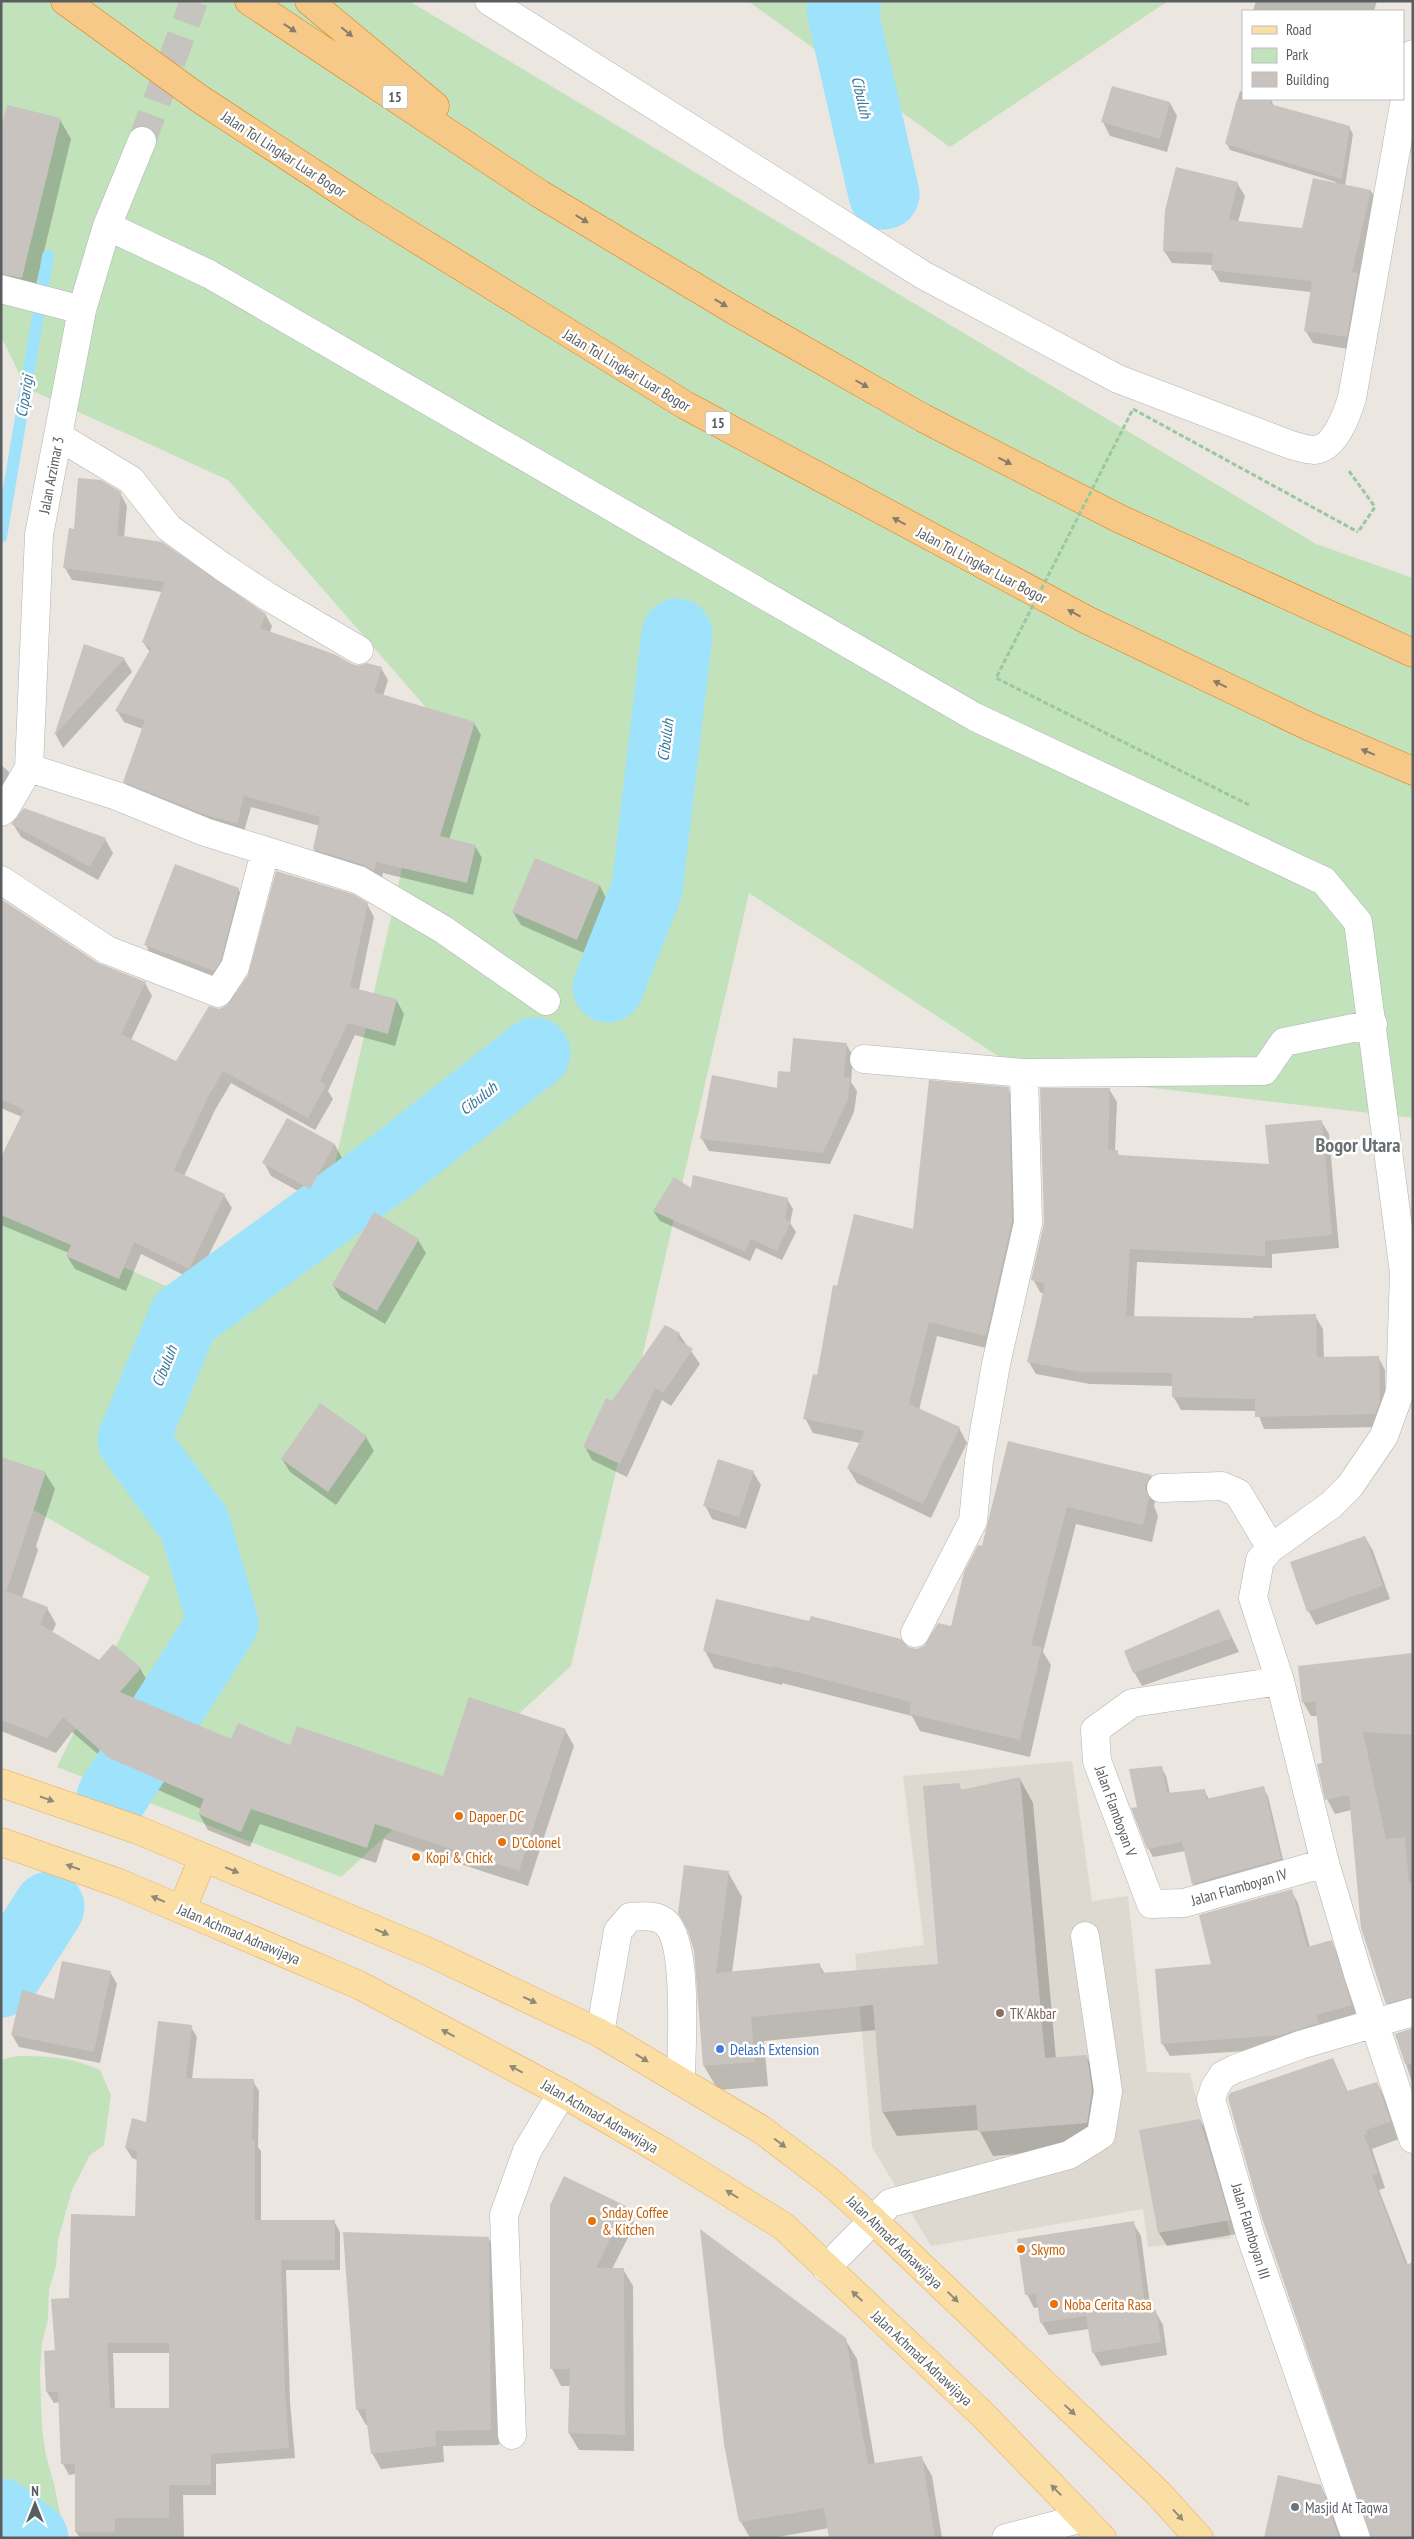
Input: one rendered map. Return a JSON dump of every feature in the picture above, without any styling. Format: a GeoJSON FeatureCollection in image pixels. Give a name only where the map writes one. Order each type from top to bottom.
{"type":"FeatureCollection","features":[{"type":"Feature","properties":{"kind":"highway","name":"Jalan Tol Lingkar Luar Bogor"},"geometry":{"type":"LineString","coordinates":[[65,1],[200,99],[368,209],[685,405],[1087,620],[1310,727],[1413,771]]}},
{"type":"Feature","properties":{"kind":"highway","name":"15"},"geometry":{"type":"LineString","coordinates":[[249,1],[540,194],[737,312],[923,418],[1118,518],[1413,653]]}},
{"type":"Feature","properties":{"kind":"highway"},"geometry":{"type":"LineString","coordinates":[[309,1],[540,194]]}},
{"type":"Feature","properties":{"kind":"main road"},"geometry":{"type":"LineString","coordinates":[[1,1783],[138,1830],[429,1952],[600,2033]]}},
{"type":"Feature","properties":{"kind":"main road","name":"Jalan Achmad Adnawijaya"},"geometry":{"type":"LineString","coordinates":[[1,1842],[119,1883],[358,1984],[562,2093],[662,2151],[783,2226],[982,2414],[1102,2538]]}},
{"type":"Feature","properties":{"kind":"main road"},"geometry":{"type":"LineString","coordinates":[[182,1909],[203,1858]]}},
{"type":"Feature","properties":{"kind":"main road","name":"Jalan Ahmad Adnawijaya"},"geometry":{"type":"LineString","coordinates":[[600,2033],[762,2130],[828,2180],[873,2220],[1158,2493],[1198,2538]]}},
{"type":"Feature","properties":{"kind":"street"},"geometry":{"type":"LineString","coordinates":[[489,1],[923,275],[1118,379],[1291,445],[1316,450],[1329,443],[1347,414],[1352,398],[1409,94],[1413,54]]}},
{"type":"Feature","properties":{"kind":"street","name":"Jalan Arzimar 3"},"geometry":{"type":"LineString","coordinates":[[1,812],[5,809],[29,768],[39,535],[58,436],[72,308],[108,226],[142,141]]}},
{"type":"Feature","properties":{"kind":"street"},"geometry":{"type":"LineString","coordinates":[[108,226],[218,279],[975,717],[1324,882],[1358,922],[1373,1024],[1404,1273],[1407,1316],[1400,1392],[1384,1436],[1350,1486],[1330,1505],[1270,1548],[1260,1560],[1253,1598],[1280,1682],[1325,1863],[1374,2023],[1413,2139]]}},
{"type":"Feature","properties":{"kind":"street"},"geometry":{"type":"LineString","coordinates":[[1,289],[72,308]]}},
{"type":"Feature","properties":{"kind":"street"},"geometry":{"type":"LineString","coordinates":[[58,436],[130,480],[169,528],[267,596],[359,650]]}},
{"type":"Feature","properties":{"kind":"street"},"geometry":{"type":"LineString","coordinates":[[29,768],[117,796],[205,832],[358,880],[444,930],[546,1001]]}},
{"type":"Feature","properties":{"kind":"street"},"geometry":{"type":"LineString","coordinates":[[1,880],[108,950],[218,993],[235,967],[265,852]]}},
{"type":"Feature","properties":{"kind":"street"},"geometry":{"type":"LineString","coordinates":[[864,1059],[1024,1073],[1264,1071],[1284,1042],[1373,1024]]}},
{"type":"Feature","properties":{"kind":"street"},"geometry":{"type":"LineString","coordinates":[[915,1633],[973,1521],[979,1461],[996,1364],[1028,1223],[1024,1073]]}},
{"type":"Feature","properties":{"kind":"street"},"geometry":{"type":"LineString","coordinates":[[1161,1488],[1222,1486],[1238,1493],[1270,1548]]}},
{"type":"Feature","properties":{"kind":"street","name":"Jalan Flamboyan V"},"geometry":{"type":"LineString","coordinates":[[1151,1904],[1097,1760],[1095,1730],[1132,1702],[1280,1682]]}},
{"type":"Feature","properties":{"kind":"street","name":"Jalan Flamboyan IV"},"geometry":{"type":"LineString","coordinates":[[1151,1904],[1184,1903],[1325,1863]]}},
{"type":"Feature","properties":{"kind":"street"},"geometry":{"type":"LineString","coordinates":[[600,2033],[618,1930],[630,1917],[648,1915],[666,1923],[672,1934],[682,1969],[682,2081]]}},
{"type":"Feature","properties":{"kind":"street"},"geometry":{"type":"LineString","coordinates":[[826,2268],[890,2203],[1069,2154],[1100,2136],[1108,2091],[1085,1936]]}},
{"type":"Feature","properties":{"kind":"street","name":"Jalan Flamboyan III"},"geometry":{"type":"LineString","coordinates":[[1356,2538],[1252,2237],[1211,2099],[1214,2087],[1223,2076],[1235,2069],[1300,2045],[1413,2012]]}},
{"type":"Feature","properties":{"kind":"street"},"geometry":{"type":"LineString","coordinates":[[512,2435],[504,2215],[527,2151],[562,2093]]}},
{"type":"Feature","properties":{"kind":"street"},"geometry":{"type":"LineString","coordinates":[[1006,2538],[1083,2518]]}},
{"type":"Feature","properties":{"kind":"path"},"geometry":{"type":"LineString","coordinates":[[1250,805],[996,678],[1134,409],[1358,532],[1375,506],[1329,443]]}},
{"type":"Feature","properties":{"kind":"shaded area","name":"TK Akbar"},"geometry":{"type":"Polygon","coordinates":[[[1072,1761],[1092,1901],[1128,1896],[1147,2072],[1190,2073],[1231,2238],[1148,2247],[1143,2209],[931,2246],[872,2147],[855,1954],[924,1945],[903,1776],[1072,1761]]]}},
{"type":"Feature","properties":{"kind":"green space"},"geometry":{"type":"Polygon","coordinates":[[[1,1],[409,1],[1316,544],[1413,578],[1413,1118],[1024,1073],[749,893],[571,1666],[341,1877],[57,1767],[150,1577],[1,1491],[1,1213],[168,1287],[334,1168],[436,719],[228,480],[26,388],[1,336],[1,1]]]}},
{"type":"Feature","properties":{"kind":"green space"},"geometry":{"type":"Polygon","coordinates":[[[748,1],[1168,1],[950,147],[748,1]]]}},
{"type":"Feature","properties":{"kind":"green space"},"geometry":{"type":"Polygon","coordinates":[[[17,2056],[60,2058],[79,2062],[100,2070],[111,2095],[104,2145],[90,2155],[72,2190],[58,2240],[56,2266],[49,2290],[48,2319],[42,2343],[40,2371],[42,2428],[46,2456],[65,2538],[1,2538],[1,2060],[17,2056]]]}},
{"type":"Feature","properties":{"kind":"building"},"geometry":{"type":"Polygon","coordinates":[[[1112,86],[1170,102],[1160,139],[1101,122],[1112,86]]]}},
{"type":"Feature","properties":{"kind":"building"},"geometry":{"type":"Polygon","coordinates":[[[1237,99],[1272,100],[1270,104],[1350,126],[1342,179],[1225,144],[1237,99]]]}},
{"type":"Feature","properties":{"kind":"building"},"geometry":{"type":"Polygon","coordinates":[[[7,105],[61,118],[22,278],[1,274],[1,128],[7,105]]]}},
{"type":"Feature","properties":{"kind":"building"},"geometry":{"type":"Polygon","coordinates":[[[1176,167],[1238,182],[1229,220],[1302,228],[1313,178],[1371,190],[1352,272],[1358,273],[1347,337],[1304,331],[1312,281],[1211,270],[1213,253],[1163,251],[1165,210],[1176,167]]]}},
{"type":"Feature","properties":{"kind":"building"},"geometry":{"type":"Polygon","coordinates":[[[78,478],[101,480],[121,492],[117,535],[162,542],[266,614],[260,628],[334,654],[352,664],[359,666],[367,663],[382,667],[374,692],[475,722],[440,836],[476,845],[467,883],[376,862],[374,871],[364,865],[313,849],[320,817],[244,796],[237,824],[200,813],[123,782],[145,720],[115,711],[151,648],[142,642],[165,582],[63,568],[69,528],[74,529],[78,478]]]}},
{"type":"Feature","properties":{"kind":"building"},"geometry":{"type":"Polygon","coordinates":[[[84,644],[125,658],[54,736],[84,644]]]}},
{"type":"Feature","properties":{"kind":"building"},"geometry":{"type":"Polygon","coordinates":[[[24,808],[106,838],[90,867],[11,824],[24,808]]]}},
{"type":"Feature","properties":{"kind":"building"},"geometry":{"type":"Polygon","coordinates":[[[535,858],[600,885],[577,940],[512,912],[535,858]]]}},
{"type":"Feature","properties":{"kind":"building"},"geometry":{"type":"Polygon","coordinates":[[[175,864],[239,888],[221,961],[214,971],[144,945],[175,864]]]}},
{"type":"Feature","properties":{"kind":"building"},"geometry":{"type":"Polygon","coordinates":[[[276,871],[353,894],[368,903],[350,987],[397,999],[388,1034],[348,1023],[320,1081],[326,1085],[308,1118],[223,1071],[208,1097],[174,1170],[225,1194],[189,1269],[134,1242],[119,1279],[66,1256],[71,1245],[1,1215],[1,1157],[24,1110],[1,1099],[1,899],[98,963],[146,982],[121,1034],[176,1061],[209,1006],[219,1009],[226,1006],[248,975],[276,871]]]}},
{"type":"Feature","properties":{"kind":"building"},"geometry":{"type":"Polygon","coordinates":[[[793,1038],[847,1043],[844,1077],[850,1078],[848,1099],[823,1153],[700,1139],[712,1075],[777,1088],[778,1071],[790,1072],[793,1038]]]}},
{"type":"Feature","properties":{"kind":"building"},"geometry":{"type":"Polygon","coordinates":[[[929,1080],[1009,1087],[1012,1221],[986,1336],[929,1322],[909,1404],[960,1427],[923,1504],[847,1468],[865,1431],[803,1419],[813,1374],[817,1375],[833,1285],[837,1286],[854,1214],[913,1229],[929,1080]]]}},
{"type":"Feature","properties":{"kind":"building"},"geometry":{"type":"Polygon","coordinates":[[[1040,1088],[1110,1088],[1108,1150],[1118,1150],[1118,1155],[1269,1164],[1265,1125],[1322,1120],[1332,1235],[1265,1241],[1265,1256],[1130,1249],[1126,1316],[1253,1318],[1253,1316],[1316,1314],[1317,1357],[1379,1356],[1380,1402],[1375,1414],[1255,1417],[1255,1399],[1172,1397],[1172,1373],[1081,1372],[1027,1362],[1045,1284],[1031,1280],[1044,1223],[1040,1088]]]}},
{"type":"Feature","properties":{"kind":"building"},"geometry":{"type":"Polygon","coordinates":[[[287,1118],[335,1144],[310,1189],[262,1163],[287,1118]]]}},
{"type":"Feature","properties":{"kind":"building"},"geometry":{"type":"Polygon","coordinates":[[[693,1175],[788,1198],[785,1219],[791,1222],[777,1251],[751,1239],[745,1252],[653,1211],[674,1177],[691,1188],[693,1175]]]}},
{"type":"Feature","properties":{"kind":"building"},"geometry":{"type":"Polygon","coordinates":[[[374,1212],[419,1239],[377,1311],[332,1285],[374,1212]]]}},
{"type":"Feature","properties":{"kind":"building"},"geometry":{"type":"Polygon","coordinates":[[[665,1325],[680,1333],[677,1339],[693,1349],[663,1393],[655,1388],[620,1464],[583,1447],[606,1398],[612,1401],[665,1325]]]}},
{"type":"Feature","properties":{"kind":"building"},"geometry":{"type":"Polygon","coordinates":[[[320,1403],[367,1436],[328,1492],[281,1459],[320,1403]]]}},
{"type":"Feature","properties":{"kind":"building"},"geometry":{"type":"Polygon","coordinates":[[[1008,1441],[1152,1475],[1147,1481],[1145,1488],[1149,1498],[1143,1525],[1067,1507],[1031,1645],[1042,1647],[1020,1740],[909,1714],[911,1702],[773,1666],[772,1668],[703,1651],[716,1599],[809,1621],[811,1616],[901,1639],[908,1647],[916,1649],[924,1646],[938,1623],[951,1626],[964,1572],[978,1545],[982,1546],[1008,1441]]]}},
{"type":"Feature","properties":{"kind":"building"},"geometry":{"type":"Polygon","coordinates":[[[1,1457],[46,1472],[7,1590],[1,1589],[1,1457]]]}},
{"type":"Feature","properties":{"kind":"building"},"geometry":{"type":"Polygon","coordinates":[[[718,1459],[754,1471],[739,1517],[703,1506],[718,1459]]]}},
{"type":"Feature","properties":{"kind":"building"},"geometry":{"type":"Polygon","coordinates":[[[1365,1536],[1383,1586],[1307,1612],[1290,1562],[1365,1536]]]}},
{"type":"Feature","properties":{"kind":"building"},"geometry":{"type":"Polygon","coordinates":[[[1,1589],[48,1607],[40,1624],[99,1660],[113,1644],[141,1668],[120,1692],[231,1739],[238,1723],[290,1745],[297,1726],[443,1776],[469,1697],[566,1729],[519,1871],[375,1824],[367,1848],[251,1809],[241,1832],[198,1814],[204,1799],[109,1758],[63,1717],[47,1738],[1,1720],[1,1589]]]}},
{"type":"Feature","properties":{"kind":"building"},"geometry":{"type":"Polygon","coordinates":[[[1219,1609],[1232,1638],[1133,1673],[1124,1651],[1219,1609]]]}},
{"type":"Feature","properties":{"kind":"building"},"geometry":{"type":"Polygon","coordinates":[[[1413,1653],[1413,1735],[1363,1732],[1386,1839],[1405,1837],[1409,1883],[1413,1882],[1413,1997],[1386,2004],[1361,1928],[1349,1795],[1325,1800],[1317,1764],[1322,1763],[1315,1701],[1302,1703],[1298,1666],[1413,1653]]]}},
{"type":"Feature","properties":{"kind":"building"},"geometry":{"type":"Polygon","coordinates":[[[1162,1766],[1167,1793],[1205,1789],[1206,1799],[1264,1786],[1281,1859],[1192,1884],[1182,1842],[1147,1849],[1131,1808],[1137,1807],[1129,1769],[1162,1766]]]}},
{"type":"Feature","properties":{"kind":"building"},"geometry":{"type":"Polygon","coordinates":[[[1020,1777],[1045,2058],[1087,2055],[1092,2091],[1087,2123],[978,2132],[976,2105],[882,2112],[873,2005],[751,2017],[755,2062],[703,2066],[694,1951],[688,1931],[678,1913],[684,1865],[729,1871],[716,1973],[820,1963],[821,1973],[938,1964],[923,1786],[959,1783],[961,1790],[1020,1777]]]}},
{"type":"Feature","properties":{"kind":"building"},"geometry":{"type":"Polygon","coordinates":[[[1292,1889],[1307,1947],[1332,1940],[1352,2005],[1316,2015],[1319,2023],[1281,2035],[1161,2044],[1155,1969],[1211,1964],[1199,1915],[1292,1889]]]}},
{"type":"Feature","properties":{"kind":"building"},"geometry":{"type":"Polygon","coordinates":[[[62,1961],[111,1971],[94,2052],[11,2035],[22,1990],[54,1999],[62,1961]]]}},
{"type":"Feature","properties":{"kind":"building"},"geometry":{"type":"Polygon","coordinates":[[[158,2021],[192,2025],[186,2078],[254,2079],[252,2139],[255,2139],[255,2220],[335,2220],[335,2260],[281,2260],[285,2390],[289,2448],[211,2454],[211,2485],[169,2485],[169,2518],[115,2518],[115,2532],[75,2532],[75,2464],[61,2464],[58,2392],[46,2392],[44,2351],[55,2350],[51,2299],[69,2298],[71,2214],[135,2216],[137,2151],[125,2148],[132,2118],[146,2122],[158,2021]],[[107,2343],[110,2408],[169,2408],[169,2343],[107,2343]]]}},
{"type":"Feature","properties":{"kind":"building"},"geometry":{"type":"Polygon","coordinates":[[[1413,2028],[1413,2063],[1405,2064],[1395,2034],[1413,2028]]]}},
{"type":"Feature","properties":{"kind":"building"},"geometry":{"type":"Polygon","coordinates":[[[1333,2058],[1347,2091],[1377,2082],[1391,2122],[1366,2130],[1367,2133],[1364,2135],[1378,2173],[1372,2175],[1406,2265],[1413,2262],[1413,2538],[1371,2538],[1261,2215],[1228,2098],[1230,2093],[1333,2058]]]}},
{"type":"Feature","properties":{"kind":"building"},"geometry":{"type":"Polygon","coordinates":[[[1200,2119],[1230,2220],[1158,2233],[1139,2130],[1200,2119]]]}},
{"type":"Feature","properties":{"kind":"building"},"geometry":{"type":"Polygon","coordinates":[[[564,2176],[626,2206],[596,2268],[624,2268],[625,2435],[568,2433],[570,2369],[550,2369],[550,2205],[564,2176]]]}},
{"type":"Feature","properties":{"kind":"building"},"geometry":{"type":"Polygon","coordinates":[[[1134,2221],[1146,2312],[1156,2310],[1161,2342],[1092,2353],[1086,2316],[1040,2323],[1036,2294],[1025,2295],[1017,2239],[1134,2221]]]}},
{"type":"Feature","properties":{"kind":"building"},"geometry":{"type":"Polygon","coordinates":[[[700,2229],[846,2338],[868,2464],[922,2456],[935,2538],[829,2538],[824,2508],[739,2522],[724,2444],[700,2229]]]}},
{"type":"Feature","properties":{"kind":"building"},"geometry":{"type":"Polygon","coordinates":[[[343,2232],[489,2237],[491,2430],[435,2431],[436,2446],[371,2454],[365,2409],[356,2410],[343,2232]]]}},
{"type":"Feature","properties":{"kind":"building","name":"Masjid At Taqwa"},"geometry":{"type":"Polygon","coordinates":[[[1278,2475],[1321,2485],[1339,2538],[1264,2538],[1278,2475]]]}},
{"type":"Feature","properties":{"kind":"waterway","name":"Cibuluh"},"geometry":{"type":"LineString","coordinates":[[846,1],[842,10],[884,194]]}},
{"type":"Feature","properties":{"kind":"waterway","name":"Ciparigi"},"geometry":{"type":"LineString","coordinates":[[1,537],[48,256]]}},
{"type":"Feature","properties":{"kind":"waterway","name":"Cibuluh"},"geometry":{"type":"LineString","coordinates":[[608,987],[647,889],[677,634]]}},
{"type":"Feature","properties":{"kind":"waterway","name":"Cibuluh"},"geometry":{"type":"LineString","coordinates":[[112,1797],[223,1623],[195,1525],[133,1440],[184,1317],[391,1166],[535,1053]]}},
{"type":"Feature","properties":{"kind":"waterway","name":"Cibuluh"},"geometry":{"type":"LineString","coordinates":[[1,1982],[49,1907]]}},
{"type":"Feature","properties":{"kind":"waterway","name":"Cibuluh"},"geometry":{"type":"LineString","coordinates":[[1,2514],[33,2538]]}},
{"type":"Feature","properties":{"kind":"tunnel"},"geometry":{"type":"LineString","coordinates":[[142,141],[194,1]]}},
{"type":"Feature","properties":{"kind":"place","name":"Dapoer DC"},"geometry":{"type":"Point","coordinates":[459,1816]}},
{"type":"Feature","properties":{"kind":"place","name":"D'Colonel"},"geometry":{"type":"Point","coordinates":[502,1842]}},
{"type":"Feature","properties":{"kind":"place","name":"Kopi & Chick"},"geometry":{"type":"Point","coordinates":[416,1857]}},
{"type":"Feature","properties":{"kind":"place","name":"TK Akbar"},"geometry":{"type":"Point","coordinates":[1000,2013]}},
{"type":"Feature","properties":{"kind":"place","name":"Delash Extension"},"geometry":{"type":"Point","coordinates":[720,2049]}},
{"type":"Feature","properties":{"kind":"place","name":"Snday Coffee & Kitchen"},"geometry":{"type":"Point","coordinates":[592,2221]}},
{"type":"Feature","properties":{"kind":"place","name":"Skymo"},"geometry":{"type":"Point","coordinates":[1021,2249]}},
{"type":"Feature","properties":{"kind":"place","name":"Noba Cerita Rasa"},"geometry":{"type":"Point","coordinates":[1054,2304]}},
{"type":"Feature","properties":{"kind":"place","name":"Masjid At Taqwa"},"geometry":{"type":"Point","coordinates":[1295,2507]}},
{"type":"Feature","properties":{"kind":"district","name":"Bogor Utara"},"geometry":{"type":"Point","coordinates":[1358,1145]}}]}
